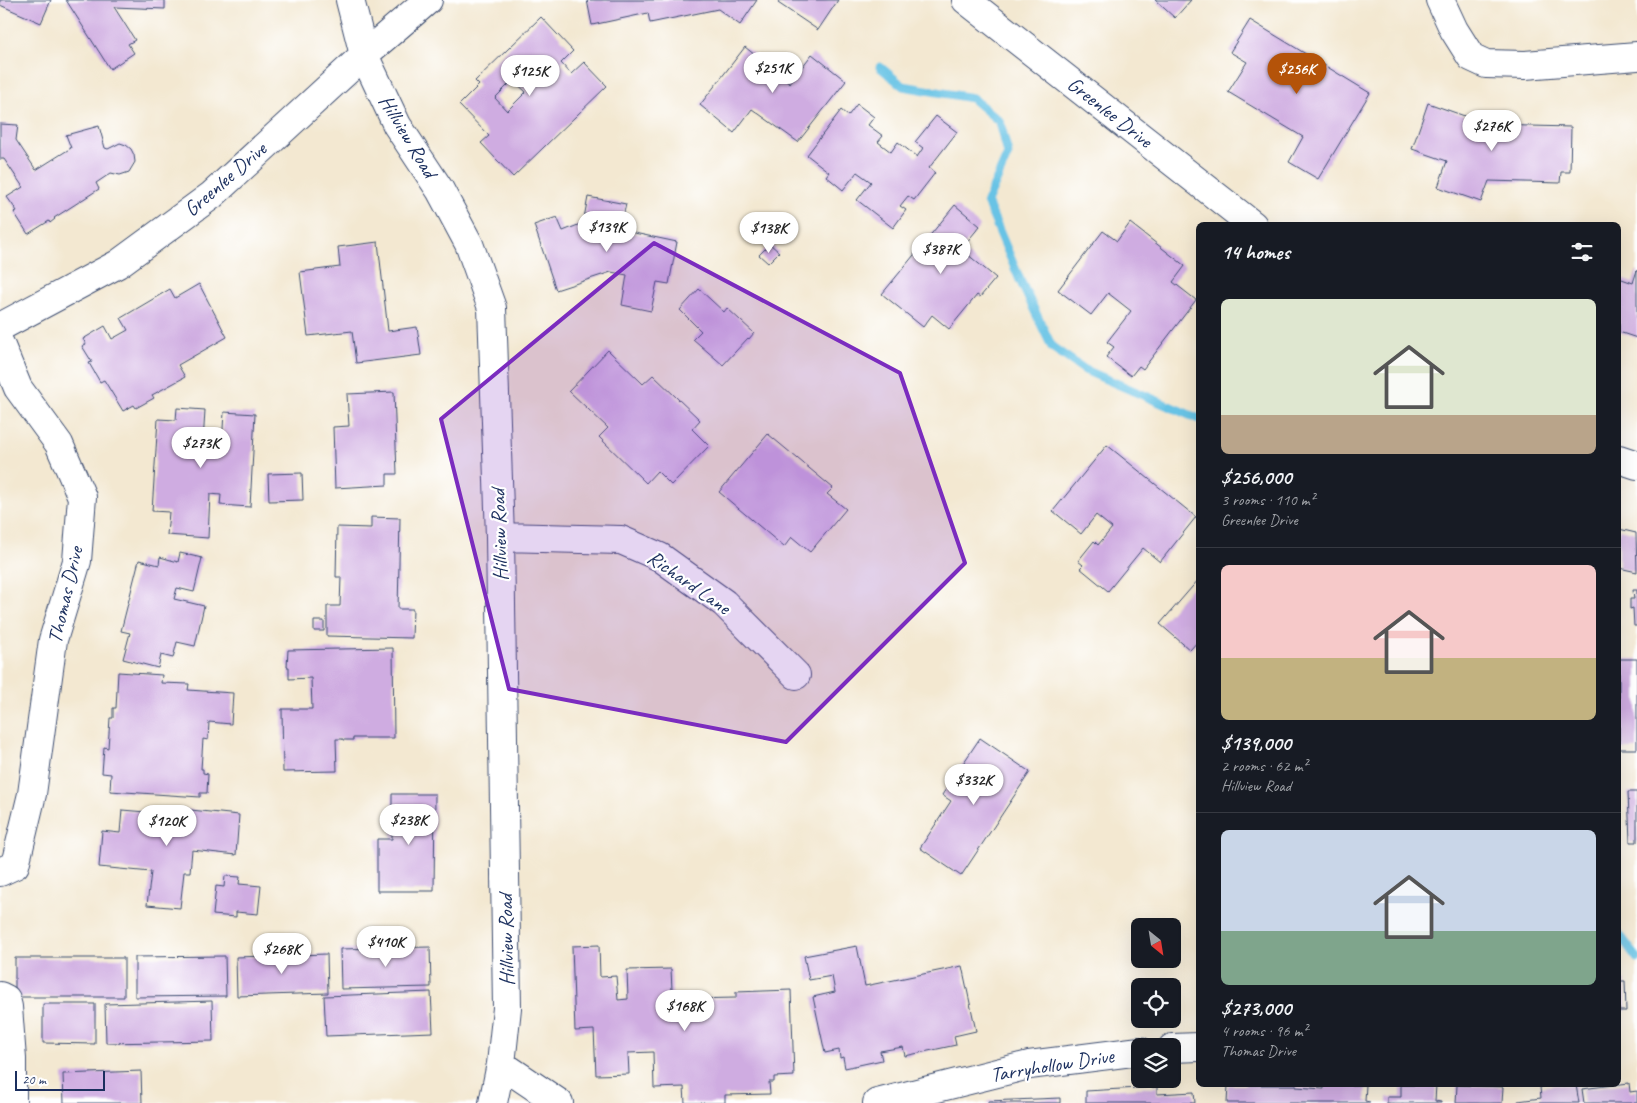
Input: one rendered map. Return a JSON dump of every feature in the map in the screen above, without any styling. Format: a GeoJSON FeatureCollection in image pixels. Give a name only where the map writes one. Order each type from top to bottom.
{"type":"FeatureCollection","features":[{"type":"Feature","properties":{"kind":"street","name":"Hillview Road"},"geometry":{"type":"LineString","coordinates":[[350,0],[364,55],[397,125],[440,190],[469,244],[492,308],[500,537],[507,1008],[501,1064],[493,1103]]}},
{"type":"Feature","properties":{"kind":"street","name":"Greenlee Drive"},"geometry":{"type":"LineString","coordinates":[[0,327],[118,264],[212,195],[364,55],[428,0]]}},
{"type":"Feature","properties":{"kind":"street","name":"Greenlee Drive"},"geometry":{"type":"LineString","coordinates":[[966,0],[1249,222]]}},
{"type":"Feature","properties":{"kind":"street"},"geometry":{"type":"LineString","coordinates":[[1440,0],[1454,30],[1471,57],[1486,64],[1525,65],[1637,56]]}},
{"type":"Feature","properties":{"kind":"street","name":"Thomas Drive"},"geometry":{"type":"LineString","coordinates":[[0,344],[18,388],[59,444],[82,497],[77,561],[53,640],[32,794],[8,869]]}},
{"type":"Feature","properties":{"kind":"street"},"geometry":{"type":"LineString","coordinates":[[1621,460],[1637,465]]}},
{"type":"Feature","properties":{"kind":"street","name":"Richard Lane"},"geometry":{"type":"LineString","coordinates":[[500,537],[621,540],[660,557],[724,603],[796,675]]}},
{"type":"Feature","properties":{"kind":"street"},"geometry":{"type":"LineString","coordinates":[[0,996],[6,999],[8,1007],[6,1059],[12,1103]]}},
{"type":"Feature","properties":{"kind":"street"},"geometry":{"type":"LineString","coordinates":[[1181,1048],[1196,1047]]}},
{"type":"Feature","properties":{"kind":"street","name":"Tarryhollow Drive"},"geometry":{"type":"LineString","coordinates":[[878,1103],[1029,1065],[1131,1052]]}},
{"type":"Feature","properties":{"kind":"street"},"geometry":{"type":"LineString","coordinates":[[501,1064],[559,1103]]}},
{"type":"Feature","properties":{"kind":"highlighted area"},"geometry":{"type":"Polygon","coordinates":[[[654,243],[900,373],[965,563],[786,742],[509,689],[441,419],[654,243]]]}},
{"type":"Feature","properties":{"kind":"building"},"geometry":{"type":"Polygon","coordinates":[[[0,0],[51,0],[41,23],[0,5],[0,0]]]}},
{"type":"Feature","properties":{"kind":"building"},"geometry":{"type":"Polygon","coordinates":[[[66,0],[165,0],[165,9],[114,7],[135,40],[128,44],[134,53],[110,69],[66,0]]]}},
{"type":"Feature","properties":{"kind":"building"},"geometry":{"type":"Polygon","coordinates":[[[587,0],[757,0],[740,25],[718,9],[650,23],[648,13],[592,25],[587,0]]]}},
{"type":"Feature","properties":{"kind":"building"},"geometry":{"type":"Polygon","coordinates":[[[780,0],[838,0],[818,30],[778,3],[780,0]]]}},
{"type":"Feature","properties":{"kind":"building"},"geometry":{"type":"Polygon","coordinates":[[[1155,0],[1191,0],[1175,18],[1155,0]]]}},
{"type":"Feature","properties":{"kind":"building"},"geometry":{"type":"Polygon","coordinates":[[[541,17],[573,51],[561,63],[571,74],[584,62],[607,86],[513,177],[481,143],[489,136],[459,105],[479,85],[475,81],[541,17]],[[513,80],[495,98],[507,111],[526,92],[513,80]]]}},
{"type":"Feature","properties":{"kind":"building"},"geometry":{"type":"Polygon","coordinates":[[[1250,20],[1370,93],[1318,179],[1289,162],[1303,137],[1228,92],[1247,62],[1230,52],[1250,20]]]}},
{"type":"Feature","properties":{"kind":"building"},"geometry":{"type":"Polygon","coordinates":[[[745,47],[790,83],[812,54],[846,81],[798,142],[752,109],[734,133],[700,105],[745,47]]]}},
{"type":"Feature","properties":{"kind":"building"},"geometry":{"type":"Polygon","coordinates":[[[1428,103],[1490,125],[1571,127],[1570,172],[1561,172],[1560,183],[1489,181],[1481,202],[1438,187],[1447,161],[1412,149],[1428,103]]]}},
{"type":"Feature","properties":{"kind":"building"},"geometry":{"type":"Polygon","coordinates":[[[857,104],[874,117],[868,125],[883,136],[878,142],[891,152],[898,142],[917,157],[923,148],[915,142],[936,116],[957,132],[929,168],[935,173],[914,200],[908,196],[900,206],[906,210],[893,228],[857,200],[871,182],[857,172],[843,190],[826,176],[829,172],[807,155],[841,110],[848,116],[857,104]]]}},
{"type":"Feature","properties":{"kind":"building"},"geometry":{"type":"Polygon","coordinates":[[[0,124],[18,125],[16,140],[36,170],[71,148],[66,135],[99,126],[105,148],[108,149],[120,143],[126,145],[131,149],[135,162],[129,172],[120,175],[111,173],[96,183],[99,189],[54,218],[50,223],[49,221],[28,234],[14,212],[17,211],[7,197],[23,187],[4,159],[0,159],[0,124]]]}},
{"type":"Feature","properties":{"kind":"building"},"geometry":{"type":"Polygon","coordinates":[[[588,197],[626,204],[620,230],[677,242],[669,284],[657,282],[651,311],[622,305],[627,275],[611,272],[556,290],[534,225],[557,217],[563,231],[583,223],[588,197]]]}},
{"type":"Feature","properties":{"kind":"building"},"geometry":{"type":"Polygon","coordinates":[[[955,205],[980,226],[961,249],[996,278],[980,297],[977,295],[949,329],[932,315],[923,327],[882,294],[955,205]]]}},
{"type":"Feature","properties":{"kind":"building"},"geometry":{"type":"Polygon","coordinates":[[[1130,223],[1185,266],[1173,282],[1196,300],[1143,369],[1139,366],[1131,376],[1106,357],[1114,347],[1107,342],[1131,311],[1108,293],[1091,315],[1058,290],[1103,231],[1117,241],[1130,223]]]}},
{"type":"Feature","properties":{"kind":"building"},"geometry":{"type":"Polygon","coordinates":[[[378,242],[388,331],[417,327],[421,355],[356,363],[352,331],[308,336],[300,272],[340,267],[338,247],[378,242]]]}},
{"type":"Feature","properties":{"kind":"building"},"geometry":{"type":"Polygon","coordinates":[[[770,244],[779,252],[768,263],[759,255],[770,244]]]}},
{"type":"Feature","properties":{"kind":"building"},"geometry":{"type":"Polygon","coordinates":[[[1637,270],[1637,338],[1621,333],[1621,279],[1633,283],[1637,270]]]}},
{"type":"Feature","properties":{"kind":"building"},"geometry":{"type":"Polygon","coordinates":[[[199,284],[227,337],[178,365],[185,377],[152,395],[154,398],[136,408],[134,405],[123,411],[104,380],[100,382],[89,363],[92,362],[82,346],[86,344],[83,339],[105,326],[112,339],[128,330],[121,318],[170,289],[175,298],[199,284]]]}},
{"type":"Feature","properties":{"kind":"building"},"geometry":{"type":"Polygon","coordinates":[[[699,289],[724,312],[727,308],[754,333],[723,365],[693,339],[701,331],[680,310],[699,289]]]}},
{"type":"Feature","properties":{"kind":"building"},"geometry":{"type":"Polygon","coordinates":[[[608,350],[643,384],[653,375],[700,420],[692,429],[709,446],[671,485],[657,471],[646,483],[599,437],[608,428],[569,391],[608,350]]]}},
{"type":"Feature","properties":{"kind":"building"},"geometry":{"type":"Polygon","coordinates":[[[394,392],[397,474],[387,474],[387,485],[335,488],[333,427],[349,426],[347,394],[394,392]]]}},
{"type":"Feature","properties":{"kind":"building"},"geometry":{"type":"Polygon","coordinates":[[[177,408],[205,410],[203,443],[222,445],[224,412],[255,414],[250,507],[220,505],[221,495],[210,494],[208,538],[167,535],[169,512],[152,511],[158,419],[176,420],[177,408]]]}},
{"type":"Feature","properties":{"kind":"building"},"geometry":{"type":"Polygon","coordinates":[[[768,434],[833,488],[827,494],[846,509],[810,552],[792,537],[784,547],[719,492],[768,434]]]}},
{"type":"Feature","properties":{"kind":"building"},"geometry":{"type":"Polygon","coordinates":[[[1107,445],[1196,517],[1160,562],[1143,548],[1108,591],[1080,568],[1083,565],[1078,561],[1094,541],[1098,545],[1112,528],[1096,515],[1081,534],[1053,511],[1107,445]]]}},
{"type":"Feature","properties":{"kind":"building"},"geometry":{"type":"Polygon","coordinates":[[[302,473],[303,500],[269,501],[268,474],[302,473]]]}},
{"type":"Feature","properties":{"kind":"building"},"geometry":{"type":"Polygon","coordinates":[[[371,517],[400,518],[398,609],[413,609],[412,638],[327,636],[327,606],[340,606],[341,577],[336,577],[337,527],[371,528],[371,517]]]}},
{"type":"Feature","properties":{"kind":"building"},"geometry":{"type":"Polygon","coordinates":[[[1621,529],[1636,533],[1637,572],[1621,568],[1621,529]]]}},
{"type":"Feature","properties":{"kind":"building"},"geometry":{"type":"Polygon","coordinates":[[[180,553],[202,558],[194,592],[177,588],[174,599],[204,606],[195,646],[177,642],[173,658],[161,655],[158,668],[123,659],[130,633],[121,631],[139,560],[159,565],[160,557],[178,562],[180,553]]]}},
{"type":"Feature","properties":{"kind":"building"},"geometry":{"type":"Polygon","coordinates":[[[1196,582],[1196,643],[1190,650],[1160,624],[1196,582]]]}},
{"type":"Feature","properties":{"kind":"building"},"geometry":{"type":"Polygon","coordinates":[[[1633,590],[1637,590],[1637,626],[1634,626],[1633,608],[1630,609],[1630,599],[1634,599],[1633,590]]]}},
{"type":"Feature","properties":{"kind":"building"},"geometry":{"type":"Polygon","coordinates":[[[314,621],[324,621],[324,631],[314,631],[314,621]]]}},
{"type":"Feature","properties":{"kind":"building"},"geometry":{"type":"Polygon","coordinates":[[[393,648],[394,738],[336,739],[337,771],[283,772],[282,709],[312,709],[311,678],[289,679],[289,667],[287,667],[288,650],[393,648]]]}},
{"type":"Feature","properties":{"kind":"building"},"geometry":{"type":"Polygon","coordinates":[[[1621,659],[1637,659],[1637,749],[1621,749],[1621,659]]]}},
{"type":"Feature","properties":{"kind":"building"},"geometry":{"type":"Polygon","coordinates":[[[118,672],[162,675],[161,683],[189,684],[188,690],[233,693],[231,724],[209,722],[208,740],[203,739],[201,769],[203,769],[203,773],[208,774],[207,793],[200,793],[200,797],[110,791],[111,774],[102,773],[104,747],[108,748],[110,718],[113,718],[113,708],[116,708],[118,672]]]}},
{"type":"Feature","properties":{"kind":"building"},"geometry":{"type":"Polygon","coordinates":[[[980,738],[1030,772],[961,876],[920,848],[951,801],[942,795],[980,738]]]}},
{"type":"Feature","properties":{"kind":"building"},"geometry":{"type":"Polygon","coordinates":[[[1628,792],[1637,792],[1637,842],[1630,842],[1628,792]]]}},
{"type":"Feature","properties":{"kind":"building"},"geometry":{"type":"Polygon","coordinates":[[[392,794],[435,794],[434,891],[377,891],[377,839],[392,839],[392,794]]]}},
{"type":"Feature","properties":{"kind":"building"},"geometry":{"type":"Polygon","coordinates":[[[181,809],[239,815],[236,855],[192,850],[190,872],[184,872],[180,908],[147,905],[151,872],[99,867],[102,831],[120,833],[122,810],[181,815],[181,809]]]}},
{"type":"Feature","properties":{"kind":"building"},"geometry":{"type":"Polygon","coordinates":[[[225,876],[240,877],[239,884],[261,886],[258,914],[236,912],[236,917],[213,915],[216,886],[224,887],[225,876]]]}},
{"type":"Feature","properties":{"kind":"building"},"geometry":{"type":"Polygon","coordinates":[[[599,945],[600,977],[616,976],[618,1000],[628,999],[627,970],[671,969],[673,1011],[689,1010],[688,999],[736,998],[736,992],[791,990],[794,1076],[774,1077],[774,1082],[769,1082],[770,1094],[725,1095],[725,1103],[685,1103],[684,1087],[654,1088],[653,1052],[628,1053],[629,1074],[596,1075],[594,1030],[575,1031],[572,946],[599,945]]]}},
{"type":"Feature","properties":{"kind":"building"},"geometry":{"type":"Polygon","coordinates":[[[857,946],[865,986],[962,966],[976,1031],[954,1036],[956,1045],[905,1056],[903,1047],[880,1051],[882,1060],[845,1068],[843,1057],[840,1058],[839,1050],[825,1053],[813,997],[835,992],[832,976],[809,980],[804,956],[857,946]]]}},
{"type":"Feature","properties":{"kind":"building"},"geometry":{"type":"Polygon","coordinates":[[[430,947],[431,987],[341,989],[340,949],[430,947]]]}},
{"type":"Feature","properties":{"kind":"building"},"geometry":{"type":"Polygon","coordinates":[[[327,954],[328,993],[237,996],[236,957],[327,954]]]}},
{"type":"Feature","properties":{"kind":"building"},"geometry":{"type":"Polygon","coordinates":[[[225,956],[226,996],[135,997],[135,957],[225,956]]]}},
{"type":"Feature","properties":{"kind":"building"},"geometry":{"type":"Polygon","coordinates":[[[15,958],[124,958],[124,997],[15,997],[15,958]]]}},
{"type":"Feature","properties":{"kind":"building"},"geometry":{"type":"Polygon","coordinates":[[[1621,981],[1625,981],[1626,1011],[1621,1011],[1621,981]]]}},
{"type":"Feature","properties":{"kind":"building"},"geometry":{"type":"Polygon","coordinates":[[[431,992],[433,1032],[326,1036],[324,996],[431,992]]]}},
{"type":"Feature","properties":{"kind":"building"},"geometry":{"type":"Polygon","coordinates":[[[212,1001],[213,1041],[106,1043],[105,1004],[212,1001]]]}},
{"type":"Feature","properties":{"kind":"building"},"geometry":{"type":"Polygon","coordinates":[[[43,1004],[95,1004],[95,1044],[43,1043],[43,1004]]]}},
{"type":"Feature","properties":{"kind":"building"},"geometry":{"type":"Polygon","coordinates":[[[141,1071],[142,1103],[64,1103],[63,1074],[141,1071]]]}},
{"type":"Feature","properties":{"kind":"building"},"geometry":{"type":"Polygon","coordinates":[[[1629,1083],[1630,1092],[1637,1091],[1637,1103],[1584,1103],[1582,1089],[1621,1087],[1621,1084],[1629,1083]]]}},
{"type":"Feature","properties":{"kind":"building"},"geometry":{"type":"Polygon","coordinates":[[[1228,1087],[1324,1089],[1324,1087],[1366,1087],[1365,1101],[1370,1102],[1370,1103],[1227,1103],[1228,1087]]]}},
{"type":"Feature","properties":{"kind":"building"},"geometry":{"type":"Polygon","coordinates":[[[1401,1087],[1436,1087],[1435,1101],[1441,1103],[1387,1103],[1387,1097],[1401,1097],[1401,1087]]]}},
{"type":"Feature","properties":{"kind":"building"},"geometry":{"type":"Polygon","coordinates":[[[1457,1087],[1503,1087],[1502,1103],[1456,1103],[1457,1087]]]}},
{"type":"Feature","properties":{"kind":"building"},"geometry":{"type":"Polygon","coordinates":[[[1540,1087],[1576,1087],[1579,1103],[1518,1103],[1518,1101],[1541,1098],[1540,1087]]]}},
{"type":"Feature","properties":{"kind":"building"},"geometry":{"type":"Polygon","coordinates":[[[1157,1088],[1157,1094],[1194,1092],[1195,1103],[1086,1103],[1086,1091],[1157,1088]]]}},
{"type":"Feature","properties":{"kind":"building"},"geometry":{"type":"Polygon","coordinates":[[[1060,1098],[1060,1103],[988,1103],[988,1101],[1060,1098]]]}},
{"type":"Feature","properties":{"kind":"waterway"},"geometry":{"type":"LineString","coordinates":[[880,67],[903,86],[972,98],[1000,122],[1008,154],[987,202],[1020,280],[1052,347],[1085,370],[1196,418]]}},
{"type":"Feature","properties":{"kind":"waterway"},"geometry":{"type":"LineString","coordinates":[[1621,937],[1637,958]]}}]}
